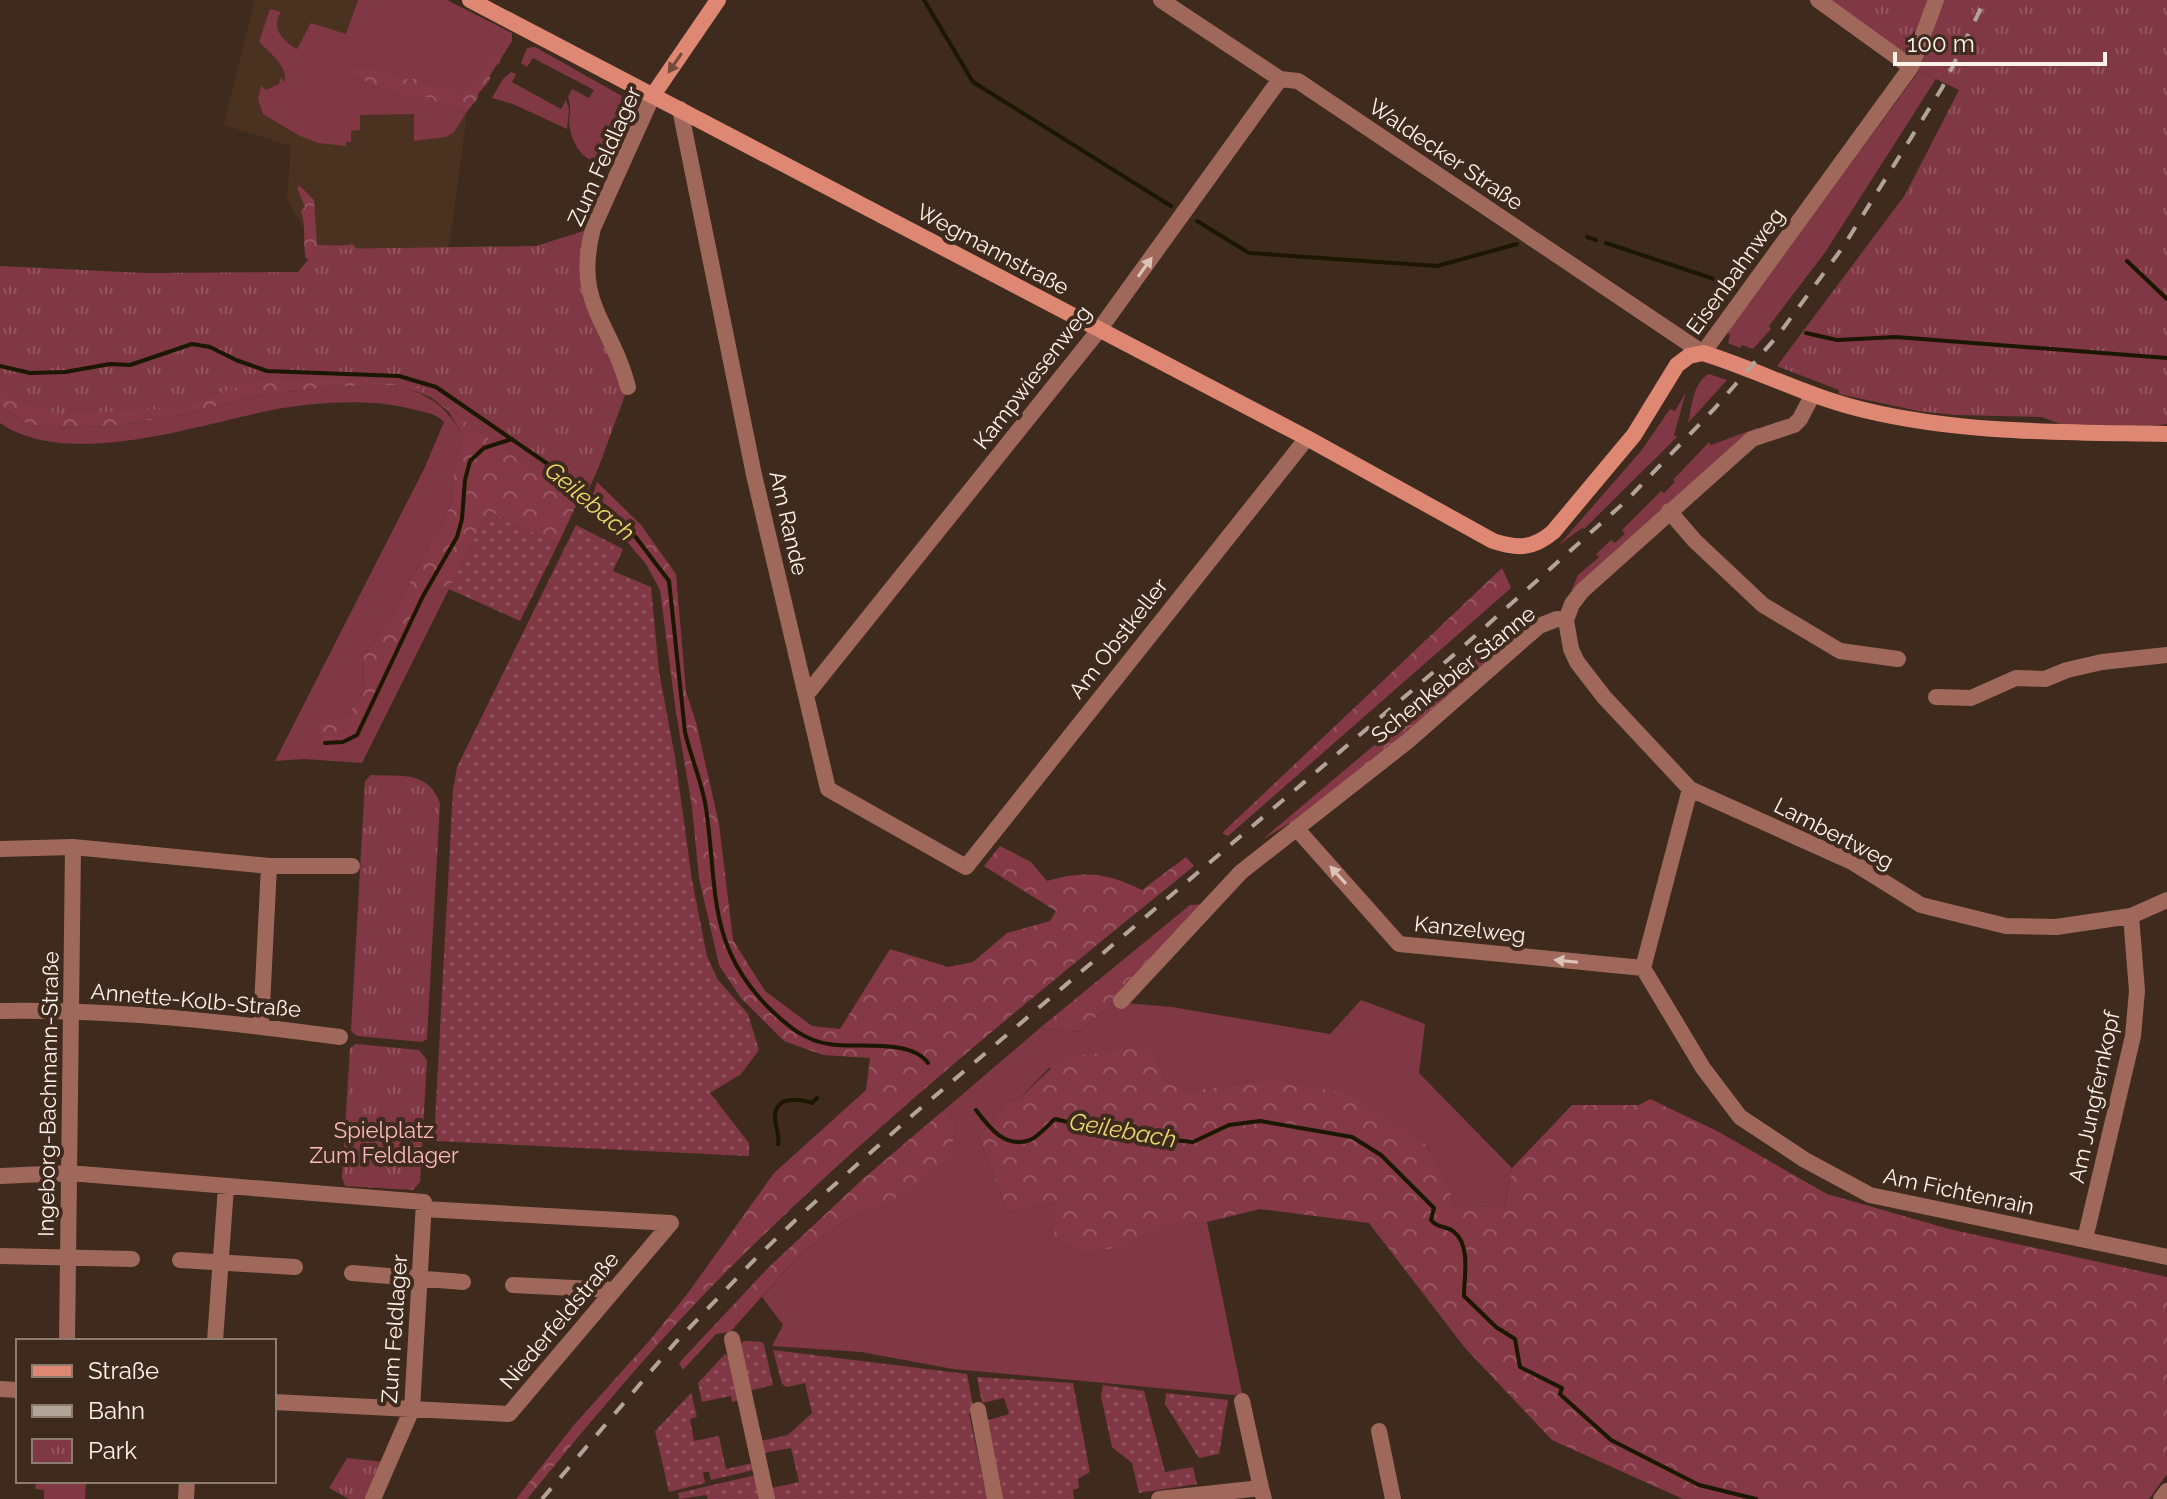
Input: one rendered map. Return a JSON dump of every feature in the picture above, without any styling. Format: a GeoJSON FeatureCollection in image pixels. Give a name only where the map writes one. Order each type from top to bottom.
{"type":"FeatureCollection","features":[{"type":"Feature","properties":{"kind":"street","name":"Wegmannstraße"},"geometry":{"type":"LineString","coordinates":[[470,0],[1307,438],[1493,541]]}},
{"type":"Feature","properties":{"kind":"street","name":"Zum Feldlager"},"geometry":{"type":"LineString","coordinates":[[628,387],[624,371],[588,291],[587,250],[593,228],[653,95],[718,0]]}},
{"type":"Feature","properties":{"kind":"street","name":"Waldecker Straße"},"geometry":{"type":"LineString","coordinates":[[1161,0],[1280,79],[1298,81],[1703,353]]}},
{"type":"Feature","properties":{"kind":"street"},"geometry":{"type":"LineString","coordinates":[[1818,0],[1911,67]]}},
{"type":"Feature","properties":{"kind":"street","name":"Eisenbahnweg"},"geometry":{"type":"LineString","coordinates":[[1493,541],[1527,548],[1553,532],[1634,435],[1677,365],[1689,356],[1703,353],[1911,67],[1936,0]]}},
{"type":"Feature","properties":{"kind":"street","name":"Kampwiesenweg"},"geometry":{"type":"LineString","coordinates":[[807,694],[1099,330],[1280,79]]}},
{"type":"Feature","properties":{"kind":"street","name":"Am Rande"},"geometry":{"type":"LineString","coordinates":[[680,109],[754,475],[828,789],[966,867]]}},
{"type":"Feature","properties":{"kind":"street"},"geometry":{"type":"LineString","coordinates":[[1703,353],[1812,396],[1864,410],[1954,426],[2167,434]]}},
{"type":"Feature","properties":{"kind":"street","name":"Schenkebier Stanne"},"geometry":{"type":"LineString","coordinates":[[1121,1001],[1241,872],[1408,741],[1539,626],[1557,619],[1566,620],[1572,604],[1582,591],[1669,511],[1752,439],[1794,425],[1812,396]]}},
{"type":"Feature","properties":{"kind":"street","name":"Am Obstkeller"},"geometry":{"type":"LineString","coordinates":[[966,867],[1307,438]]}},
{"type":"Feature","properties":{"kind":"street"},"geometry":{"type":"LineString","coordinates":[[1669,511],[1695,541],[1763,605],[1840,651],[1898,659]]}},
{"type":"Feature","properties":{"kind":"street","name":"Lambertweg"},"geometry":{"type":"LineString","coordinates":[[1566,620],[1571,649],[1577,662],[1604,697],[1690,789],[1852,862],[1921,905],[2006,926],[2056,927],[2131,916],[2167,900]]}},
{"type":"Feature","properties":{"kind":"street"},"geometry":{"type":"LineString","coordinates":[[1936,697],[1971,698],[2016,678],[2045,679],[2102,662],[2167,655]]}},
{"type":"Feature","properties":{"kind":"street"},"geometry":{"type":"LineString","coordinates":[[1643,968],[1690,789]]}},
{"type":"Feature","properties":{"kind":"street","name":"Kanzelweg"},"geometry":{"type":"LineString","coordinates":[[1296,828],[1399,944],[1643,968]]}},
{"type":"Feature","properties":{"kind":"street"},"geometry":{"type":"LineString","coordinates":[[0,849],[73,847],[269,866],[352,866]]}},
{"type":"Feature","properties":{"kind":"street","name":"Ingeborg-Bachmann-Straße"},"geometry":{"type":"LineString","coordinates":[[67,1339],[73,847]]}},
{"type":"Feature","properties":{"kind":"street"},"geometry":{"type":"LineString","coordinates":[[261,1026],[269,866]]}},
{"type":"Feature","properties":{"kind":"street","name":"Am Jungfernkopf"},"geometry":{"type":"LineString","coordinates":[[2085,1239],[2133,1036],[2137,991],[2131,916]]}},
{"type":"Feature","properties":{"kind":"street","name":"Am Fichtenrain"},"geometry":{"type":"LineString","coordinates":[[1643,968],[1703,1068],[1740,1117],[1805,1160],[1870,1195],[2167,1257]]}},
{"type":"Feature","properties":{"kind":"street","name":"Annette-Kolb-Straße"},"geometry":{"type":"LineString","coordinates":[[0,1011],[71,1010],[261,1026],[340,1037]]}},
{"type":"Feature","properties":{"kind":"street"},"geometry":{"type":"LineString","coordinates":[[0,1176],[69,1173],[424,1206]]}},
{"type":"Feature","properties":{"kind":"street"},"geometry":{"type":"LineString","coordinates":[[215,1339],[226,1187]]}},
{"type":"Feature","properties":{"kind":"street","name":"Zum Feldlager"},"geometry":{"type":"LineString","coordinates":[[373,1499],[412,1409],[424,1206]]}},
{"type":"Feature","properties":{"kind":"street","name":"Niederfeldstraße"},"geometry":{"type":"LineString","coordinates":[[276,1402],[509,1414],[671,1223],[424,1206]]}},
{"type":"Feature","properties":{"kind":"street"},"geometry":{"type":"LineString","coordinates":[[0,1256],[132,1259]]}},
{"type":"Feature","properties":{"kind":"street"},"geometry":{"type":"LineString","coordinates":[[180,1260],[295,1267]]}},
{"type":"Feature","properties":{"kind":"street"},"geometry":{"type":"LineString","coordinates":[[352,1273],[463,1282]]}},
{"type":"Feature","properties":{"kind":"street"},"geometry":{"type":"LineString","coordinates":[[513,1285],[614,1290]]}},
{"type":"Feature","properties":{"kind":"street"},"geometry":{"type":"LineString","coordinates":[[732,1339],[767,1499]]}},
{"type":"Feature","properties":{"kind":"street"},"geometry":{"type":"LineString","coordinates":[[1159,1499],[1263,1493],[1242,1401]]}},
{"type":"Feature","properties":{"kind":"street"},"geometry":{"type":"LineString","coordinates":[[978,1410],[995,1499]]}},
{"type":"Feature","properties":{"kind":"street"},"geometry":{"type":"LineString","coordinates":[[1379,1431],[1393,1499]]}},
{"type":"Feature","properties":{"kind":"street"},"geometry":{"type":"LineString","coordinates":[[2161,1499],[2167,1491]]}},
{"type":"Feature","properties":{"kind":"shaded area"},"geometry":{"type":"Polygon","coordinates":[[[255,0],[371,0],[467,114],[449,247],[317,249],[287,200],[291,146],[224,125],[255,0]]]}},
{"type":"Feature","properties":{"kind":"green space"},"geometry":{"type":"Polygon","coordinates":[[[358,0],[447,0],[512,33],[512,41],[454,132],[446,137],[414,141],[414,114],[360,115],[360,130],[351,131],[351,142],[346,142],[346,146],[318,143],[263,114],[258,99],[261,86],[266,90],[279,84],[281,77],[284,82],[285,76],[278,60],[259,42],[270,9],[281,12],[277,23],[280,34],[297,49],[311,23],[346,34],[358,0]]]}},
{"type":"Feature","properties":{"kind":"green space"},"geometry":{"type":"Polygon","coordinates":[[[1811,0],[2167,0],[2167,424],[2063,425],[2042,417],[1918,411],[1839,394],[1839,390],[1777,366],[1905,195],[1959,90],[1911,67],[1811,0]]]}},
{"type":"Feature","properties":{"kind":"green space"},"geometry":{"type":"Polygon","coordinates":[[[535,47],[638,107],[610,165],[583,155],[570,129],[568,97],[572,89],[589,98],[594,90],[533,58],[527,67],[521,63],[527,48],[535,47]]]}},
{"type":"Feature","properties":{"kind":"green space"},"geometry":{"type":"Polygon","coordinates":[[[496,56],[500,57],[500,63],[490,68],[490,80],[469,109],[434,101],[432,97],[386,90],[362,80],[345,68],[346,65],[359,69],[375,68],[409,80],[416,78],[445,87],[460,95],[496,56]]]}},
{"type":"Feature","properties":{"kind":"green space"},"geometry":{"type":"Polygon","coordinates":[[[1919,71],[1936,79],[1826,251],[1769,326],[1771,329],[1753,349],[1728,343],[1730,335],[1727,332],[1919,71]]]}},
{"type":"Feature","properties":{"kind":"green space"},"geometry":{"type":"Polygon","coordinates":[[[511,72],[516,74],[512,82],[561,109],[566,100],[569,109],[567,129],[513,104],[492,98],[511,72]]]}},
{"type":"Feature","properties":{"kind":"green space"},"geometry":{"type":"Polygon","coordinates":[[[300,186],[314,200],[317,245],[352,244],[359,252],[306,259],[301,211],[305,207],[297,188],[300,186]]]}},
{"type":"Feature","properties":{"kind":"green space"},"geometry":{"type":"Polygon","coordinates":[[[593,228],[586,271],[628,387],[584,499],[541,476],[415,386],[340,379],[256,380],[182,408],[61,414],[19,402],[0,389],[0,266],[145,273],[298,272],[317,249],[536,246],[593,228]]]}},
{"type":"Feature","properties":{"kind":"green space"},"geometry":{"type":"Polygon","coordinates":[[[415,367],[580,497],[558,544],[488,511],[449,589],[432,580],[359,737],[325,753],[318,725],[348,715],[363,692],[364,655],[389,621],[451,505],[455,457],[464,437],[449,412],[431,397],[399,385],[333,387],[265,394],[182,415],[113,426],[53,428],[27,424],[0,405],[0,376],[415,367]]]}},
{"type":"Feature","properties":{"kind":"green space"},"geometry":{"type":"Polygon","coordinates":[[[1709,374],[1727,380],[1688,423],[1696,389],[1709,374]]]}},
{"type":"Feature","properties":{"kind":"green space"},"geometry":{"type":"Polygon","coordinates":[[[399,385],[438,404],[464,437],[455,457],[451,505],[389,621],[364,655],[363,692],[348,715],[359,737],[432,579],[449,589],[362,763],[304,759],[275,761],[424,469],[444,422],[429,413],[378,403],[324,403],[272,410],[133,440],[96,443],[60,443],[28,437],[0,423],[0,405],[27,424],[53,428],[113,426],[182,415],[265,394],[333,387],[399,385]]]}},
{"type":"Feature","properties":{"kind":"green space"},"geometry":{"type":"Polygon","coordinates":[[[1686,392],[1674,435],[1677,437],[1584,529],[1559,545],[1641,451],[1670,409],[1675,411],[1686,392]]]}},
{"type":"Feature","properties":{"kind":"green space"},"geometry":{"type":"Polygon","coordinates":[[[1757,428],[1759,431],[1571,591],[1578,575],[1599,557],[1596,554],[1611,540],[1615,543],[1625,534],[1622,530],[1661,491],[1664,493],[1675,482],[1673,480],[1709,442],[1711,445],[1757,428]]]}},
{"type":"Feature","properties":{"kind":"green space"},"geometry":{"type":"Polygon","coordinates":[[[597,482],[641,525],[676,574],[686,692],[696,722],[719,824],[733,940],[765,991],[812,1026],[840,1029],[890,949],[948,967],[973,962],[1007,933],[1050,921],[1056,911],[984,866],[1000,846],[1031,862],[1047,881],[1073,875],[1096,875],[1142,890],[1186,857],[1194,866],[964,1055],[798,1203],[715,1283],[659,1343],[527,1499],[516,1499],[573,1426],[688,1293],[774,1173],[866,1090],[870,1058],[823,1055],[784,1041],[741,998],[719,965],[699,878],[692,807],[660,590],[646,564],[624,538],[600,520],[590,505],[597,482]]]}},
{"type":"Feature","properties":{"kind":"green space"},"geometry":{"type":"Polygon","coordinates":[[[488,511],[558,544],[520,621],[449,589],[488,511]]]}},
{"type":"Feature","properties":{"kind":"green space"},"geometry":{"type":"Polygon","coordinates":[[[576,525],[623,549],[613,571],[651,587],[659,672],[707,956],[718,980],[748,1014],[759,1050],[741,1074],[710,1093],[749,1143],[749,1156],[434,1141],[453,790],[457,767],[576,525]]]}},
{"type":"Feature","properties":{"kind":"green space"},"geometry":{"type":"Polygon","coordinates":[[[1502,568],[1511,588],[1228,836],[1222,833],[1502,568]]]}},
{"type":"Feature","properties":{"kind":"green space"},"geometry":{"type":"Polygon","coordinates":[[[1506,634],[1510,647],[1421,723],[1329,796],[1263,839],[1506,634]]]}},
{"type":"Feature","properties":{"kind":"green space"},"geometry":{"type":"Polygon","coordinates":[[[371,775],[421,780],[435,792],[440,803],[427,1039],[422,1042],[357,1036],[351,1031],[365,781],[371,775]]]}},
{"type":"Feature","properties":{"kind":"green space"},"geometry":{"type":"Polygon","coordinates":[[[1206,904],[1113,1002],[1079,1032],[1040,1028],[1190,905],[1206,904]]]}},
{"type":"Feature","properties":{"kind":"green space"},"geometry":{"type":"Polygon","coordinates":[[[1361,1000],[1425,1024],[1419,1073],[1512,1168],[1505,1207],[1454,1206],[1449,1185],[1426,1144],[1386,1119],[1268,1079],[1191,1091],[1163,1079],[1049,1068],[1019,1099],[1007,1102],[979,1137],[1008,1212],[1056,1202],[1159,1227],[1207,1222],[1242,1393],[1234,1395],[953,1369],[861,1352],[772,1346],[783,1325],[762,1297],[801,1253],[845,1220],[888,1204],[953,1138],[957,1125],[944,1110],[1040,1028],[1079,1032],[1113,1002],[1172,1007],[1330,1034],[1361,1000]]]}},
{"type":"Feature","properties":{"kind":"green space","name":"Spielplatz Zum Feldlager"},"geometry":{"type":"Polygon","coordinates":[[[356,1044],[419,1050],[427,1060],[420,1182],[413,1190],[345,1186],[342,1178],[350,1048],[356,1044]]]}},
{"type":"Feature","properties":{"kind":"green space"},"geometry":{"type":"Polygon","coordinates":[[[1152,1047],[1163,1079],[1191,1091],[1268,1079],[1347,1093],[1426,1144],[1449,1185],[1454,1206],[1505,1207],[1512,1168],[1572,1105],[1639,1105],[1650,1099],[1717,1131],[1827,1194],[1949,1229],[2167,1277],[2167,1474],[2149,1499],[1683,1499],[1552,1440],[1465,1348],[1369,1223],[1260,1209],[1207,1222],[1160,1227],[1122,1247],[1085,1252],[1054,1236],[1056,1202],[1008,1212],[979,1137],[1007,1102],[1019,1099],[1063,1057],[1152,1047]]]}},
{"type":"Feature","properties":{"kind":"green space"},"geometry":{"type":"Polygon","coordinates":[[[944,1110],[957,1125],[953,1138],[954,1155],[888,1204],[845,1220],[801,1253],[730,1332],[716,1334],[683,1370],[679,1363],[769,1267],[864,1178],[944,1110]]]}},
{"type":"Feature","properties":{"kind":"green space"},"geometry":{"type":"Polygon","coordinates":[[[744,1341],[762,1342],[764,1345],[773,1385],[748,1391],[738,1346],[744,1341]]]}},
{"type":"Feature","properties":{"kind":"green space"},"geometry":{"type":"Polygon","coordinates":[[[773,1350],[967,1374],[974,1411],[969,1413],[987,1499],[774,1499],[772,1488],[799,1482],[791,1448],[764,1453],[761,1441],[788,1435],[812,1413],[805,1383],[787,1387],[782,1384],[773,1350]]]}},
{"type":"Feature","properties":{"kind":"green space"},"geometry":{"type":"Polygon","coordinates":[[[725,1354],[729,1357],[740,1400],[732,1402],[731,1396],[702,1402],[698,1383],[725,1354]]]}},
{"type":"Feature","properties":{"kind":"green space"},"geometry":{"type":"Polygon","coordinates":[[[977,1377],[1073,1383],[1090,1472],[1078,1479],[1079,1488],[1073,1490],[1074,1499],[1002,1499],[985,1421],[1009,1414],[1004,1398],[982,1403],[977,1377]]]}},
{"type":"Feature","properties":{"kind":"green space"},"geometry":{"type":"Polygon","coordinates":[[[1103,1385],[1144,1391],[1165,1472],[1193,1467],[1197,1484],[1139,1493],[1132,1463],[1112,1447],[1101,1397],[1103,1385]]]}},
{"type":"Feature","properties":{"kind":"green space"},"geometry":{"type":"Polygon","coordinates":[[[691,1393],[697,1417],[690,1419],[694,1441],[719,1436],[726,1469],[752,1463],[754,1470],[711,1480],[709,1472],[703,1472],[705,1483],[669,1492],[655,1431],[691,1393]]]}},
{"type":"Feature","properties":{"kind":"green space"},"geometry":{"type":"Polygon","coordinates":[[[1166,1393],[1228,1400],[1219,1454],[1199,1458],[1165,1404],[1166,1393]]]}},
{"type":"Feature","properties":{"kind":"green space"},"geometry":{"type":"Polygon","coordinates":[[[347,1458],[385,1462],[366,1499],[349,1499],[329,1488],[347,1458]]]}},
{"type":"Feature","properties":{"kind":"green space"},"geometry":{"type":"Polygon","coordinates":[[[756,1475],[761,1499],[708,1499],[706,1495],[679,1499],[678,1493],[756,1475]]]}},
{"type":"Feature","properties":{"kind":"green space"},"geometry":{"type":"Polygon","coordinates":[[[36,1483],[86,1483],[85,1499],[44,1499],[44,1490],[35,1489],[36,1483]]]}},
{"type":"Feature","properties":{"kind":"waterway"},"geometry":{"type":"LineString","coordinates":[[924,0],[973,82],[1171,206]]}},
{"type":"Feature","properties":{"kind":"waterway"},"geometry":{"type":"LineString","coordinates":[[1197,221],[1249,253],[1437,266],[1517,244]]}},
{"type":"Feature","properties":{"kind":"waterway"},"geometry":{"type":"LineString","coordinates":[[1587,237],[1596,240]]}},
{"type":"Feature","properties":{"kind":"waterway"},"geometry":{"type":"LineString","coordinates":[[1606,243],[1735,289]]}},
{"type":"Feature","properties":{"kind":"waterway"},"geometry":{"type":"LineString","coordinates":[[2127,261],[2167,299]]}},
{"type":"Feature","properties":{"kind":"waterway"},"geometry":{"type":"LineString","coordinates":[[1806,333],[1837,340],[1896,337],[2167,358]]}},
{"type":"Feature","properties":{"kind":"waterway","name":"Geilebach"},"geometry":{"type":"LineString","coordinates":[[0,366],[30,373],[65,372],[110,364],[130,365],[192,344],[210,347],[267,371],[399,376],[436,387],[610,510],[631,531],[669,581],[685,732],[706,808],[719,916],[736,964],[772,1011],[805,1036],[829,1044],[896,1047],[920,1055],[928,1063]]}},
{"type":"Feature","properties":{"kind":"waterway"},"geometry":{"type":"LineString","coordinates":[[325,743],[343,742],[357,735],[423,596],[457,537],[470,461],[484,448],[512,439]]}},
{"type":"Feature","properties":{"kind":"waterway"},"geometry":{"type":"LineString","coordinates":[[778,1144],[775,1117],[779,1105],[788,1100],[812,1103],[817,1098]]}},
{"type":"Feature","properties":{"kind":"waterway","name":"Geilebach"},"geometry":{"type":"LineString","coordinates":[[976,1110],[998,1135],[1012,1142],[1030,1140],[1055,1119],[1118,1134],[1193,1142],[1229,1125],[1260,1121],[1352,1137],[1381,1155],[1434,1208],[1431,1220],[1451,1230],[1459,1238],[1465,1253],[1464,1296],[1496,1327],[1515,1339],[1520,1367],[1562,1388],[1560,1394]]}},
{"type":"Feature","properties":{"kind":"waterway","name":"Geilebach"},"geometry":{"type":"LineString","coordinates":[[1562,1396],[1611,1440],[1699,1485],[1756,1499]]}},
{"type":"Feature","properties":{"kind":"railway"},"geometry":{"type":"LineString","coordinates":[[542,1499],[675,1343],[805,1211],[915,1113],[1456,653],[1626,501],[1715,408],[1779,334],[1843,247],[1942,88],[1985,0]]}}]}
